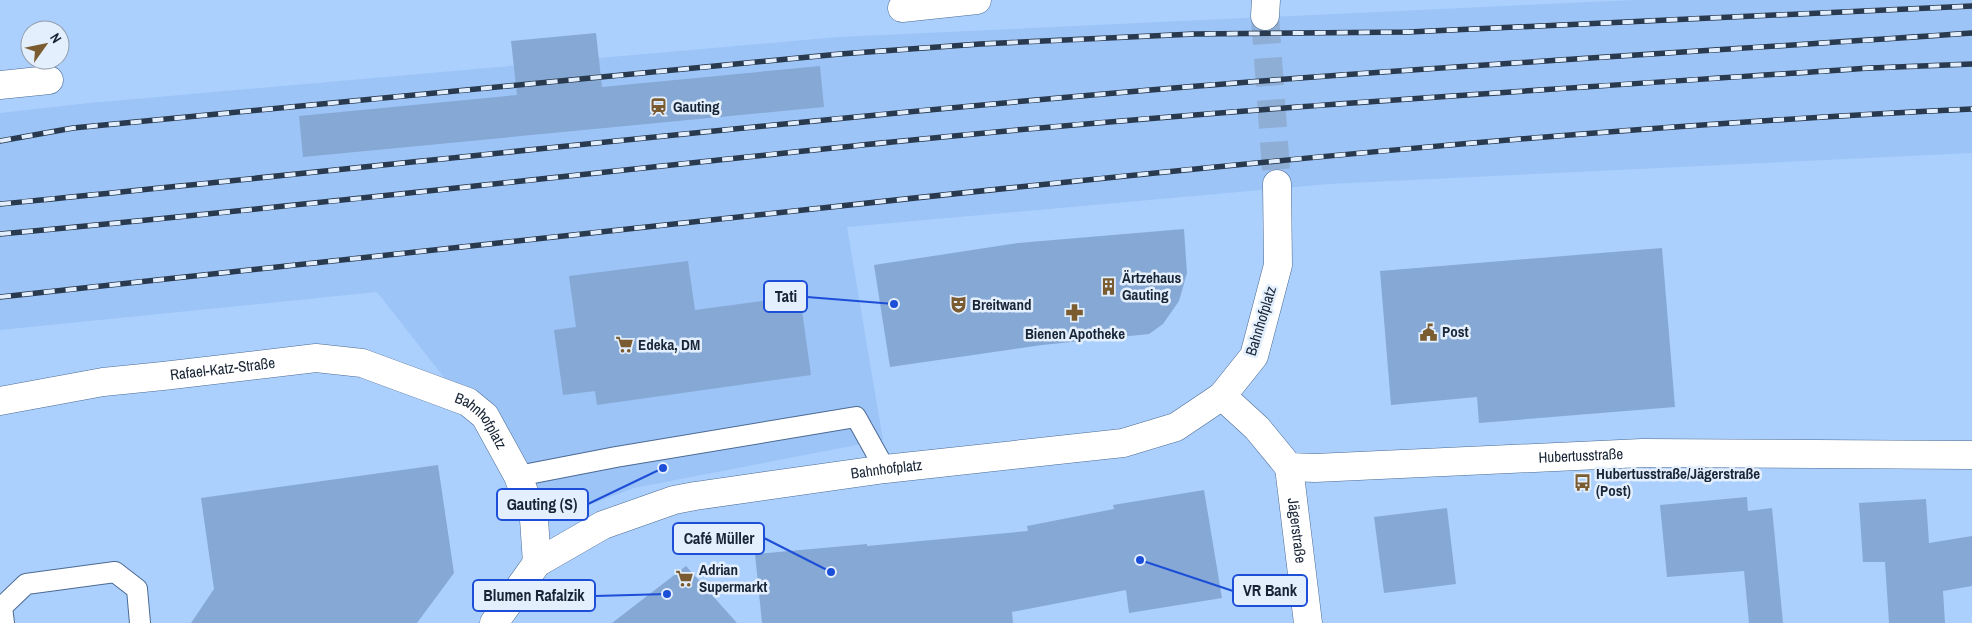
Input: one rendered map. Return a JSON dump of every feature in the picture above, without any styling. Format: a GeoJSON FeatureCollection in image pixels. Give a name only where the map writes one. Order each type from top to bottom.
{"type":"FeatureCollection","features":[{"type":"Feature","properties":{"kind":"street"},"geometry":{"type":"LineString","coordinates":[[902,8],[977,0]]}},
{"type":"Feature","properties":{"kind":"street"},"geometry":{"type":"LineString","coordinates":[[0,84],[49,80]]}},
{"type":"Feature","properties":{"kind":"street","name":"Bahnhofplatz"},"geometry":{"type":"LineString","coordinates":[[442,393],[468,402],[485,416],[518,476],[534,519],[537,563],[602,525],[674,500],[884,469],[1123,443],[1176,427],[1222,396],[1254,356],[1278,265],[1277,184]]}},
{"type":"Feature","properties":{"kind":"street","name":"Rafael-Katz-Straße"},"geometry":{"type":"LineString","coordinates":[[0,401],[103,382],[316,358],[362,363],[442,393]]}},
{"type":"Feature","properties":{"kind":"street"},"geometry":{"type":"LineString","coordinates":[[1222,396],[1257,428],[1289,467]]}},
{"type":"Feature","properties":{"kind":"street","name":"Hubertusstraße"},"geometry":{"type":"LineString","coordinates":[[1289,467],[1642,453],[1972,455]]}},
{"type":"Feature","properties":{"kind":"street","name":"Jägerstraße"},"geometry":{"type":"LineString","coordinates":[[1289,467],[1308,623]]}},
{"type":"Feature","properties":{"kind":"street"},"geometry":{"type":"LineString","coordinates":[[494,623],[537,563]]}},
{"type":"Feature","properties":{"kind":"lane"},"geometry":{"type":"LineString","coordinates":[[518,476],[616,457],[856,417],[884,469]]}},
{"type":"Feature","properties":{"kind":"lane"},"geometry":{"type":"LineString","coordinates":[[4,623],[2,607],[26,584],[115,572],[137,589],[140,623]]}},
{"type":"Feature","properties":{"kind":"shaded area"},"geometry":{"type":"Polygon","coordinates":[[[1634,0],[1972,0],[1972,153],[1329,184],[847,227],[883,440],[634,488],[554,518],[377,292],[0,330],[0,113],[89,103],[838,37],[1634,0]]]}},
{"type":"Feature","properties":{"kind":"building"},"geometry":{"type":"Polygon","coordinates":[[[596,33],[602,87],[820,66],[824,107],[303,157],[299,116],[517,95],[511,41],[596,33]]]}},
{"type":"Feature","properties":{"kind":"building"},"geometry":{"type":"Polygon","coordinates":[[[1184,229],[1187,273],[1179,301],[1163,324],[1149,334],[1042,345],[890,367],[874,265],[1018,243],[1184,229]]]}},
{"type":"Feature","properties":{"kind":"building"},"geometry":{"type":"Polygon","coordinates":[[[1662,248],[1675,407],[1479,423],[1477,397],[1391,405],[1380,271],[1662,248]]]}},
{"type":"Feature","properties":{"kind":"building"},"geometry":{"type":"Polygon","coordinates":[[[688,261],[695,310],[800,296],[811,375],[597,405],[595,391],[563,395],[554,330],[576,327],[569,276],[688,261]]]}},
{"type":"Feature","properties":{"kind":"building"},"geometry":{"type":"Polygon","coordinates":[[[438,465],[454,573],[417,623],[191,623],[214,589],[201,498],[438,465]]]}},
{"type":"Feature","properties":{"kind":"building"},"geometry":{"type":"Polygon","coordinates":[[[1204,490],[1222,598],[1129,613],[1126,590],[1012,612],[1013,623],[762,623],[755,554],[1028,531],[1027,526],[1114,509],[1113,505],[1204,490]]]}},
{"type":"Feature","properties":{"kind":"building"},"geometry":{"type":"Polygon","coordinates":[[[1747,497],[1748,511],[1772,508],[1783,623],[1749,623],[1744,571],[1667,577],[1660,505],[1747,497]]]}},
{"type":"Feature","properties":{"kind":"building"},"geometry":{"type":"Polygon","coordinates":[[[1926,499],[1929,543],[1972,536],[1972,586],[1943,591],[1945,623],[1889,623],[1885,562],[1863,562],[1859,503],[1926,499]]]}},
{"type":"Feature","properties":{"kind":"building"},"geometry":{"type":"Polygon","coordinates":[[[1447,508],[1456,584],[1384,593],[1374,517],[1447,508]]]}},
{"type":"Feature","properties":{"kind":"building"},"geometry":{"type":"Polygon","coordinates":[[[686,566],[737,623],[612,623],[686,566]]]}},
{"type":"Feature","properties":{"kind":"tunnel"},"geometry":{"type":"LineString","coordinates":[[1265,16],[1277,184]]}},
{"type":"Feature","properties":{"kind":"railway"},"geometry":{"type":"LineString","coordinates":[[0,141],[73,128],[840,54],[980,44],[1194,34],[1409,32],[1972,6]]}},
{"type":"Feature","properties":{"kind":"railway"},"geometry":{"type":"LineString","coordinates":[[0,204],[1048,99],[1392,71],[1972,33]]}},
{"type":"Feature","properties":{"kind":"railway"},"geometry":{"type":"LineString","coordinates":[[0,234],[1014,130],[1626,84],[1871,68],[1972,64]]}},
{"type":"Feature","properties":{"kind":"railway"},"geometry":{"type":"LineString","coordinates":[[0,297],[974,192],[1401,149],[1686,126],[1972,109]]}},
{"type":"Feature","properties":{"kind":"place","name":"Gauting"},"geometry":{"type":"Point","coordinates":[659,107]}},
{"type":"Feature","properties":{"kind":"place","name":"Ärtzehaus Gauting"},"geometry":{"type":"Point","coordinates":[1108,287]}},
{"type":"Feature","properties":{"kind":"place","name":"Tati"},"geometry":{"type":"Point","coordinates":[894,304]}},
{"type":"Feature","properties":{"kind":"place","name":"Breitwand"},"geometry":{"type":"Point","coordinates":[958,305]}},
{"type":"Feature","properties":{"kind":"place","name":"Bienen Apotheke"},"geometry":{"type":"Point","coordinates":[1075,313]}},
{"type":"Feature","properties":{"kind":"place","name":"Post"},"geometry":{"type":"Point","coordinates":[1428,332]}},
{"type":"Feature","properties":{"kind":"place","name":"Edeka, DM"},"geometry":{"type":"Point","coordinates":[624,345]}},
{"type":"Feature","properties":{"kind":"place","name":"Gauting (S)"},"geometry":{"type":"Point","coordinates":[663,468]}},
{"type":"Feature","properties":{"kind":"place","name":"Hubertusstraße/Jägerstraße (Post)"},"geometry":{"type":"Point","coordinates":[1582,483]}},
{"type":"Feature","properties":{"kind":"place","name":"VR Bank"},"geometry":{"type":"Point","coordinates":[1140,560]}},
{"type":"Feature","properties":{"kind":"place","name":"Café Müller"},"geometry":{"type":"Point","coordinates":[831,572]}},
{"type":"Feature","properties":{"kind":"place","name":"Adrian Supermarkt"},"geometry":{"type":"Point","coordinates":[685,579]}},
{"type":"Feature","properties":{"kind":"place","name":"Blumen Rafalzik"},"geometry":{"type":"Point","coordinates":[667,594]}}]}
